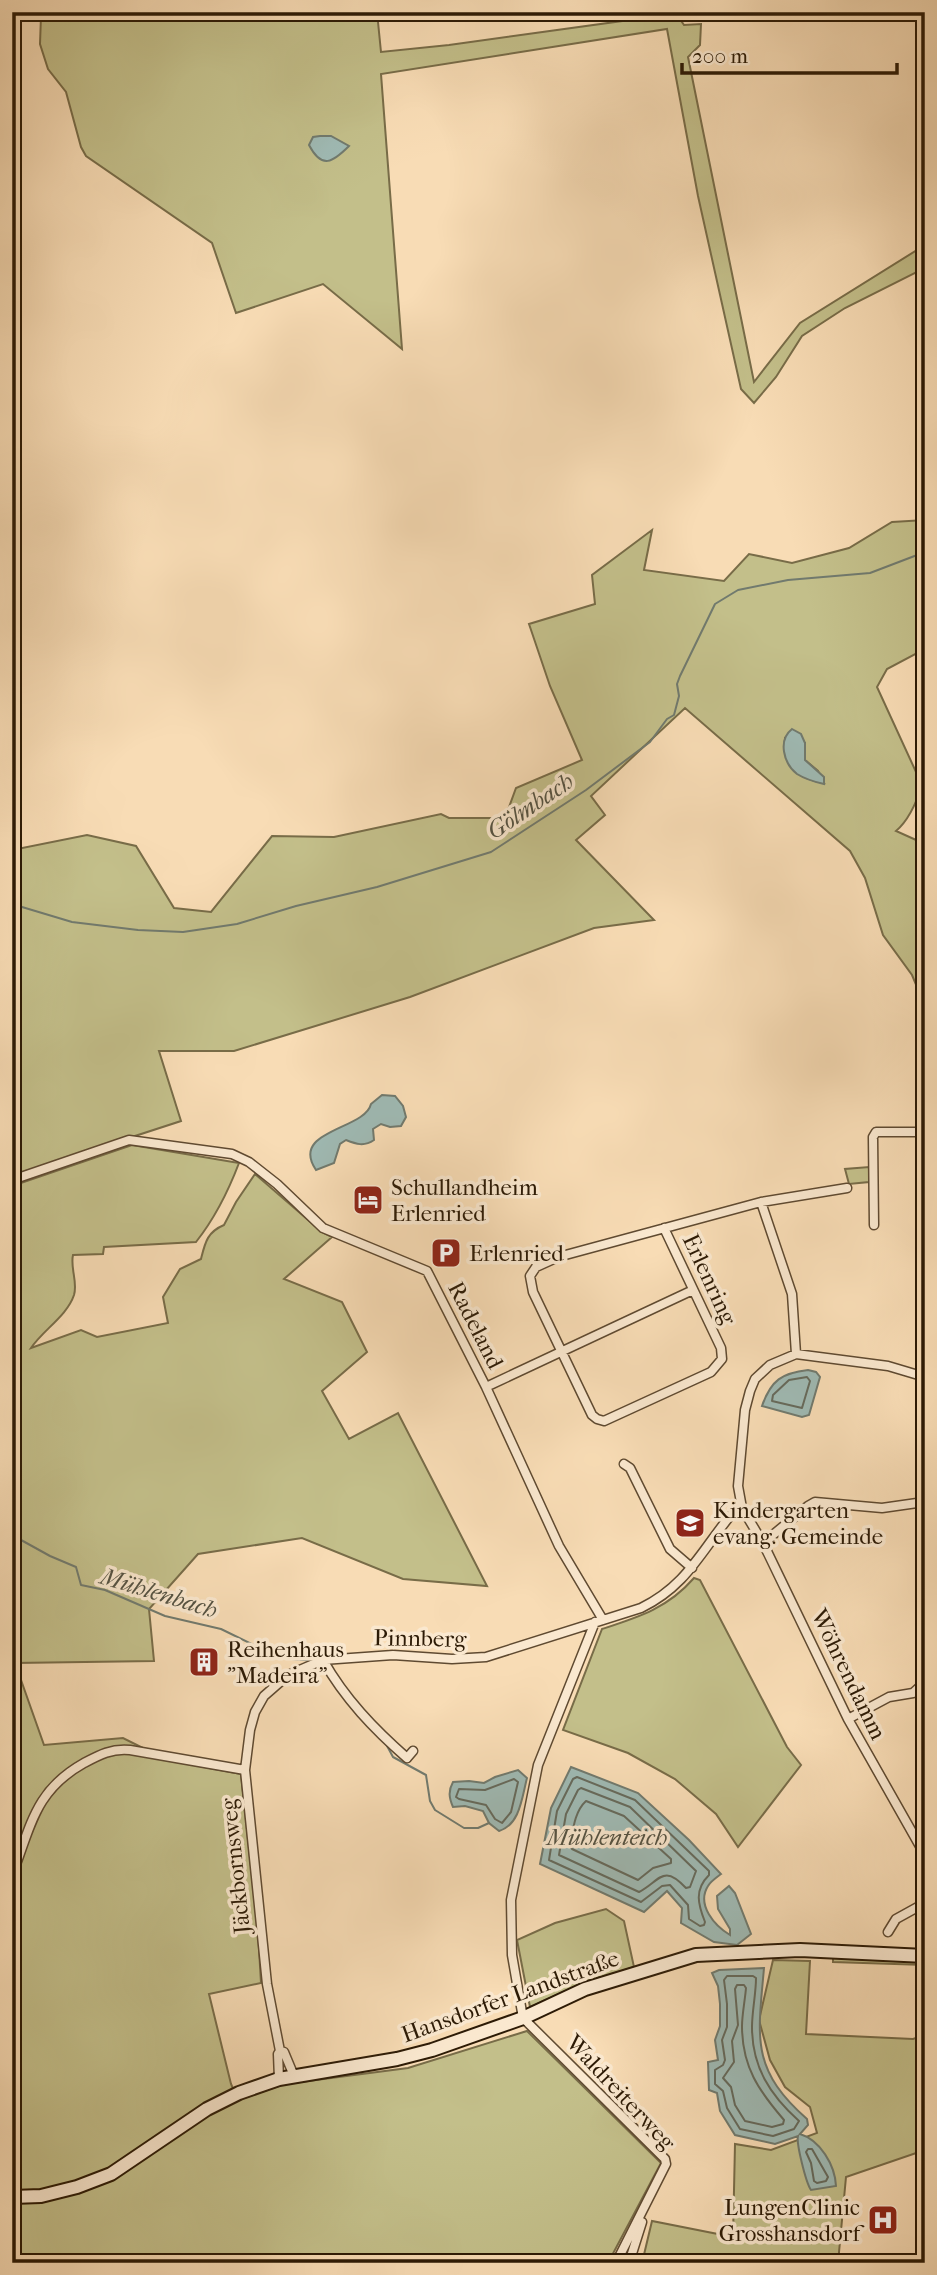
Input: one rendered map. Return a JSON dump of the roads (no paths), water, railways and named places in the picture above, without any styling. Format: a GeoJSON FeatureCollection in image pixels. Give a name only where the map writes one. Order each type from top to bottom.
{"type":"FeatureCollection","features":[{"type":"Feature","properties":{"kind":"main road","name":"Hansdorfer Landstraße"},"geometry":{"type":"LineString","coordinates":[[12,2197],[41,2196],[77,2188],[104,2177],[143,2154],[207,2109],[239,2093],[279,2079],[397,2059],[432,2050],[523,2018],[585,1989],[696,1955],[800,1950],[925,1956]]}},
{"type":"Feature","properties":{"kind":"street"},"geometry":{"type":"LineString","coordinates":[[874,1225],[873,1137],[876,1132],[925,1132]]}},
{"type":"Feature","properties":{"kind":"street","name":"Radeland"},"geometry":{"type":"LineString","coordinates":[[12,1180],[129,1140],[232,1154],[250,1162],[323,1228],[427,1271],[486,1387],[559,1546],[599,1621]]}},
{"type":"Feature","properties":{"kind":"street"},"geometry":{"type":"LineString","coordinates":[[664,1228],[761,1202],[847,1188]]}},
{"type":"Feature","properties":{"kind":"street"},"geometry":{"type":"LineString","coordinates":[[761,1202],[792,1294],[796,1354]]}},
{"type":"Feature","properties":{"kind":"street","name":"Erlenring"},"geometry":{"type":"LineString","coordinates":[[664,1228],[693,1290],[722,1354],[718,1366],[711,1372],[604,1421],[593,1415],[530,1285],[533,1271],[558,1256],[664,1228]]}},
{"type":"Feature","properties":{"kind":"street"},"geometry":{"type":"LineString","coordinates":[[486,1387],[693,1290]]}},
{"type":"Feature","properties":{"kind":"street"},"geometry":{"type":"LineString","coordinates":[[742,1508],[738,1486],[746,1410],[755,1379],[770,1364],[796,1354],[888,1366],[925,1377]]}},
{"type":"Feature","properties":{"kind":"street"},"geometry":{"type":"LineString","coordinates":[[624,1464],[630,1468],[670,1549],[692,1568]]}},
{"type":"Feature","properties":{"kind":"street"},"geometry":{"type":"LineString","coordinates":[[763,1543],[808,1506],[816,1503],[882,1508],[917,1503],[921,1505],[925,1521]]}},
{"type":"Feature","properties":{"kind":"street","name":"Wöhrendamm"},"geometry":{"type":"LineString","coordinates":[[742,1508],[763,1543],[848,1719],[925,1855]]}},
{"type":"Feature","properties":{"kind":"street","name":"Pinnberg"},"geometry":{"type":"LineString","coordinates":[[245,1770],[255,1712],[264,1696],[288,1675],[323,1660],[393,1654],[452,1659],[486,1657],[642,1608],[662,1598],[692,1568],[730,1516],[742,1508]]}},
{"type":"Feature","properties":{"kind":"street"},"geometry":{"type":"LineString","coordinates":[[523,2018],[511,1933],[512,1900],[518,1865],[538,1765],[599,1621]]}},
{"type":"Feature","properties":{"kind":"street"},"geometry":{"type":"LineString","coordinates":[[323,1660],[338,1685],[376,1730],[407,1758],[413,1751]]}},
{"type":"Feature","properties":{"kind":"street"},"geometry":{"type":"LineString","coordinates":[[848,1719],[889,1697],[913,1693],[925,1682]]}},
{"type":"Feature","properties":{"kind":"street","name":"Jäckbornsweg"},"geometry":{"type":"LineString","coordinates":[[12,1875],[26,1830],[52,1787],[68,1772],[102,1753],[119,1749],[130,1750],[245,1770],[267,1984],[280,2051],[279,2079]]}},
{"type":"Feature","properties":{"kind":"street"},"geometry":{"type":"LineString","coordinates":[[888,1932],[896,1919],[925,1903]]}},
{"type":"Feature","properties":{"kind":"street","name":"Waldreiterweg"},"geometry":{"type":"LineString","coordinates":[[523,2018],[665,2160],[666,2164],[649,2200],[616,2263]]}},
{"type":"Feature","properties":{"kind":"street","name":"Jäckbornsweg"},"geometry":{"type":"LineString","coordinates":[[280,2051],[284,2052],[294,2076]]}},
{"type":"Feature","properties":{"kind":"street","name":"Waldreiterweg"},"geometry":{"type":"LineString","coordinates":[[629,2263],[649,2200]]}},
{"type":"Feature","properties":{"kind":"water"},"geometry":{"type":"Polygon","coordinates":[[[331,136],[349,146],[333,159],[323,161],[309,145],[313,137],[331,136]]]}},
{"type":"Feature","properties":{"kind":"water"},"geometry":{"type":"Polygon","coordinates":[[[792,729],[801,734],[805,743],[805,760],[824,777],[824,784],[800,776],[788,764],[784,745],[792,729]]]}},
{"type":"Feature","properties":{"kind":"water"},"geometry":{"type":"Polygon","coordinates":[[[382,1095],[395,1096],[403,1106],[406,1117],[401,1126],[381,1124],[373,1129],[374,1140],[367,1144],[346,1140],[340,1144],[334,1163],[316,1170],[310,1157],[312,1146],[320,1138],[366,1113],[371,1104],[382,1095]]]}},
{"type":"Feature","properties":{"kind":"water"},"geometry":{"type":"Polygon","coordinates":[[[808,1370],[816,1372],[820,1377],[809,1415],[802,1417],[762,1406],[769,1390],[779,1379],[791,1373],[808,1370]]]}},
{"type":"Feature","properties":{"kind":"water","name":"Mühlenteich"},"geometry":{"type":"Polygon","coordinates":[[[571,1767],[638,1793],[689,1840],[721,1874],[709,1884],[705,1893],[706,1907],[713,1921],[730,1935],[730,1929],[718,1909],[717,1896],[729,1886],[735,1893],[751,1934],[737,1945],[714,1942],[681,1923],[682,1908],[667,1891],[644,1912],[540,1864],[551,1808],[571,1767]]]}},
{"type":"Feature","properties":{"kind":"water"},"geometry":{"type":"Polygon","coordinates":[[[518,1770],[527,1778],[516,1817],[506,1828],[499,1831],[489,1823],[483,1811],[465,1806],[453,1807],[450,1788],[453,1782],[484,1783],[518,1770]]]}},
{"type":"Feature","properties":{"kind":"water"},"geometry":{"type":"Polygon","coordinates":[[[764,1968],[760,2033],[767,2067],[775,2084],[807,2119],[808,2125],[800,2134],[814,2142],[825,2154],[833,2170],[836,2186],[811,2190],[802,2163],[798,2136],[775,2144],[735,2135],[720,2111],[717,2093],[709,2090],[708,2062],[718,2060],[715,2040],[720,2026],[718,1986],[712,1973],[719,1970],[764,1968]]]}},
{"type":"Feature","properties":{"kind":"waterway","name":"Gölmbach"},"geometry":{"type":"LineString","coordinates":[[12,904],[72,922],[183,932],[237,924],[296,906],[377,887],[491,852],[586,790],[650,742],[667,719],[674,715],[679,696],[677,684],[715,604],[738,590],[788,580],[870,573],[925,552]]}},
{"type":"Feature","properties":{"kind":"waterway","name":"Mühlenbach"},"geometry":{"type":"LineString","coordinates":[[12,1535],[76,1567],[81,1585],[105,1590],[165,1616],[221,1629],[292,1659],[315,1661]]}},
{"type":"Feature","properties":{"kind":"waterway"},"geometry":{"type":"LineString","coordinates":[[332,1681],[343,1696]]}},
{"type":"Feature","properties":{"kind":"waterway"},"geometry":{"type":"LineString","coordinates":[[386,1744],[393,1757],[426,1775],[430,1801],[435,1810],[464,1828],[478,1828],[489,1823]]}},
{"type":"Feature","properties":{"kind":"place","name":"Schullandheim Erlenried"},"geometry":{"type":"Point","coordinates":[368,1200]}},
{"type":"Feature","properties":{"kind":"place","name":"Erlenried"},"geometry":{"type":"Point","coordinates":[446,1253]}},
{"type":"Feature","properties":{"kind":"place","name":"Kindergarten evang. Gemeinde"},"geometry":{"type":"Point","coordinates":[690,1523]}},
{"type":"Feature","properties":{"kind":"place","name":"Reihenhaus \"Madeira\""},"geometry":{"type":"Point","coordinates":[204,1662]}},
{"type":"Feature","properties":{"kind":"place","name":"LungenClinic Grosshansdorf"},"geometry":{"type":"Point","coordinates":[883,2220]}}]}
